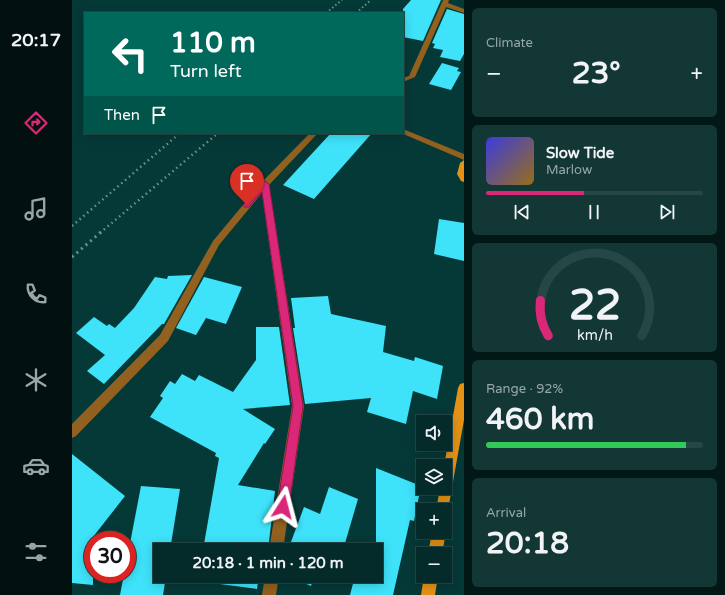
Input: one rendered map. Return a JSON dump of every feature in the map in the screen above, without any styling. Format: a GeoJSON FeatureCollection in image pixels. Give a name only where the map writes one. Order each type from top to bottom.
{"type":"FeatureCollection","features":[{"type":"Feature","properties":{"kind":"main road"},"geometry":{"type":"LineString","coordinates":[[464,164],[461,174],[464,179]]}},
{"type":"Feature","properties":{"kind":"main road"},"geometry":{"type":"LineString","coordinates":[[443,503],[464,388]]}},
{"type":"Feature","properties":{"kind":"main road"},"geometry":{"type":"LineString","coordinates":[[428,595],[430,583]]}},
{"type":"Feature","properties":{"kind":"street"},"geometry":{"type":"LineString","coordinates":[[404,80],[412,77],[445,2],[464,11]]}},
{"type":"Feature","properties":{"kind":"street"},"geometry":{"type":"LineString","coordinates":[[404,131],[464,156]]}},
{"type":"Feature","properties":{"kind":"street"},"geometry":{"type":"LineString","coordinates":[[72,432],[164,338],[216,242],[265,184],[313,134]]}},
{"type":"Feature","properties":{"kind":"street"},"geometry":{"type":"LineString","coordinates":[[265,184],[298,406],[277,543]]}},
{"type":"Feature","properties":{"kind":"street"},"geometry":{"type":"LineString","coordinates":[[269,595],[271,583]]}},
{"type":"Feature","properties":{"kind":"building"},"geometry":{"type":"Polygon","coordinates":[[[411,0],[441,0],[423,41],[404,37],[403,9],[411,0]]]}},
{"type":"Feature","properties":{"kind":"building"},"geometry":{"type":"Polygon","coordinates":[[[447,9],[464,14],[464,54],[460,61],[440,57],[443,50],[433,48],[435,44],[432,43],[447,9]]]}},
{"type":"Feature","properties":{"kind":"building"},"geometry":{"type":"Polygon","coordinates":[[[442,63],[459,68],[457,71],[461,72],[451,90],[429,84],[442,63]]]}},
{"type":"Feature","properties":{"kind":"building"},"geometry":{"type":"Polygon","coordinates":[[[330,134],[371,134],[314,199],[283,185],[330,134]]]}},
{"type":"Feature","properties":{"kind":"building"},"geometry":{"type":"Polygon","coordinates":[[[439,219],[464,223],[464,261],[434,254],[439,219]]]}},
{"type":"Feature","properties":{"kind":"building"},"geometry":{"type":"Polygon","coordinates":[[[192,275],[164,324],[162,324],[104,384],[87,371],[105,355],[76,333],[94,317],[107,326],[109,324],[115,328],[134,308],[155,277],[167,279],[168,276],[192,275]]]}},
{"type":"Feature","properties":{"kind":"building"},"geometry":{"type":"Polygon","coordinates":[[[204,277],[242,287],[226,324],[206,318],[196,335],[176,328],[204,277]]]}},
{"type":"Feature","properties":{"kind":"building"},"geometry":{"type":"Polygon","coordinates":[[[328,296],[331,314],[386,326],[383,352],[414,361],[415,357],[443,366],[437,399],[413,391],[406,424],[367,412],[371,398],[305,404],[293,328],[295,328],[291,298],[328,296]]]}},
{"type":"Feature","properties":{"kind":"building"},"geometry":{"type":"Polygon","coordinates":[[[256,327],[279,327],[290,405],[243,409],[275,429],[265,444],[264,443],[238,485],[275,491],[269,543],[204,543],[219,458],[215,456],[216,453],[150,417],[163,398],[160,396],[170,381],[175,384],[182,374],[195,381],[199,375],[233,392],[256,360],[256,327]]]}},
{"type":"Feature","properties":{"kind":"building"},"geometry":{"type":"Polygon","coordinates":[[[72,454],[125,496],[98,531],[84,531],[84,583],[93,583],[93,585],[72,583],[72,454]]]}},
{"type":"Feature","properties":{"kind":"building"},"geometry":{"type":"Polygon","coordinates":[[[376,468],[416,484],[416,495],[419,495],[418,503],[416,503],[414,521],[410,520],[393,595],[350,595],[353,583],[383,583],[383,543],[376,543],[376,468]]]}},
{"type":"Feature","properties":{"kind":"building"},"geometry":{"type":"Polygon","coordinates":[[[141,486],[180,489],[171,543],[153,543],[153,583],[165,583],[163,595],[120,595],[122,583],[136,583],[136,531],[132,531],[141,486]]]}},
{"type":"Feature","properties":{"kind":"building"},"geometry":{"type":"Polygon","coordinates":[[[329,487],[358,499],[345,543],[291,543],[304,507],[320,514],[329,487]]]}},
{"type":"Feature","properties":{"kind":"building"},"geometry":{"type":"Polygon","coordinates":[[[212,583],[258,583],[257,589],[212,583]]]}},
{"type":"Feature","properties":{"kind":"building"},"geometry":{"type":"Polygon","coordinates":[[[304,583],[312,583],[311,586],[304,583]]]}},
{"type":"Feature","properties":{"kind":"railway"},"geometry":{"type":"LineString","coordinates":[[327,12],[342,0]]}},
{"type":"Feature","properties":{"kind":"railway"},"geometry":{"type":"LineString","coordinates":[[357,12],[371,0]]}},
{"type":"Feature","properties":{"kind":"railway"},"geometry":{"type":"LineString","coordinates":[[72,226],[179,134]]}},
{"type":"Feature","properties":{"kind":"railway"},"geometry":{"type":"LineString","coordinates":[[100,233],[217,134]]}},
{"type":"Feature","properties":{"kind":"railway"},"geometry":{"type":"LineString","coordinates":[[72,257],[101,232]]}},
{"type":"Feature","properties":{"kind":"route"},"geometry":{"type":"LineString","coordinates":[[247,205],[265,184],[298,406],[283,507]]}}]}
